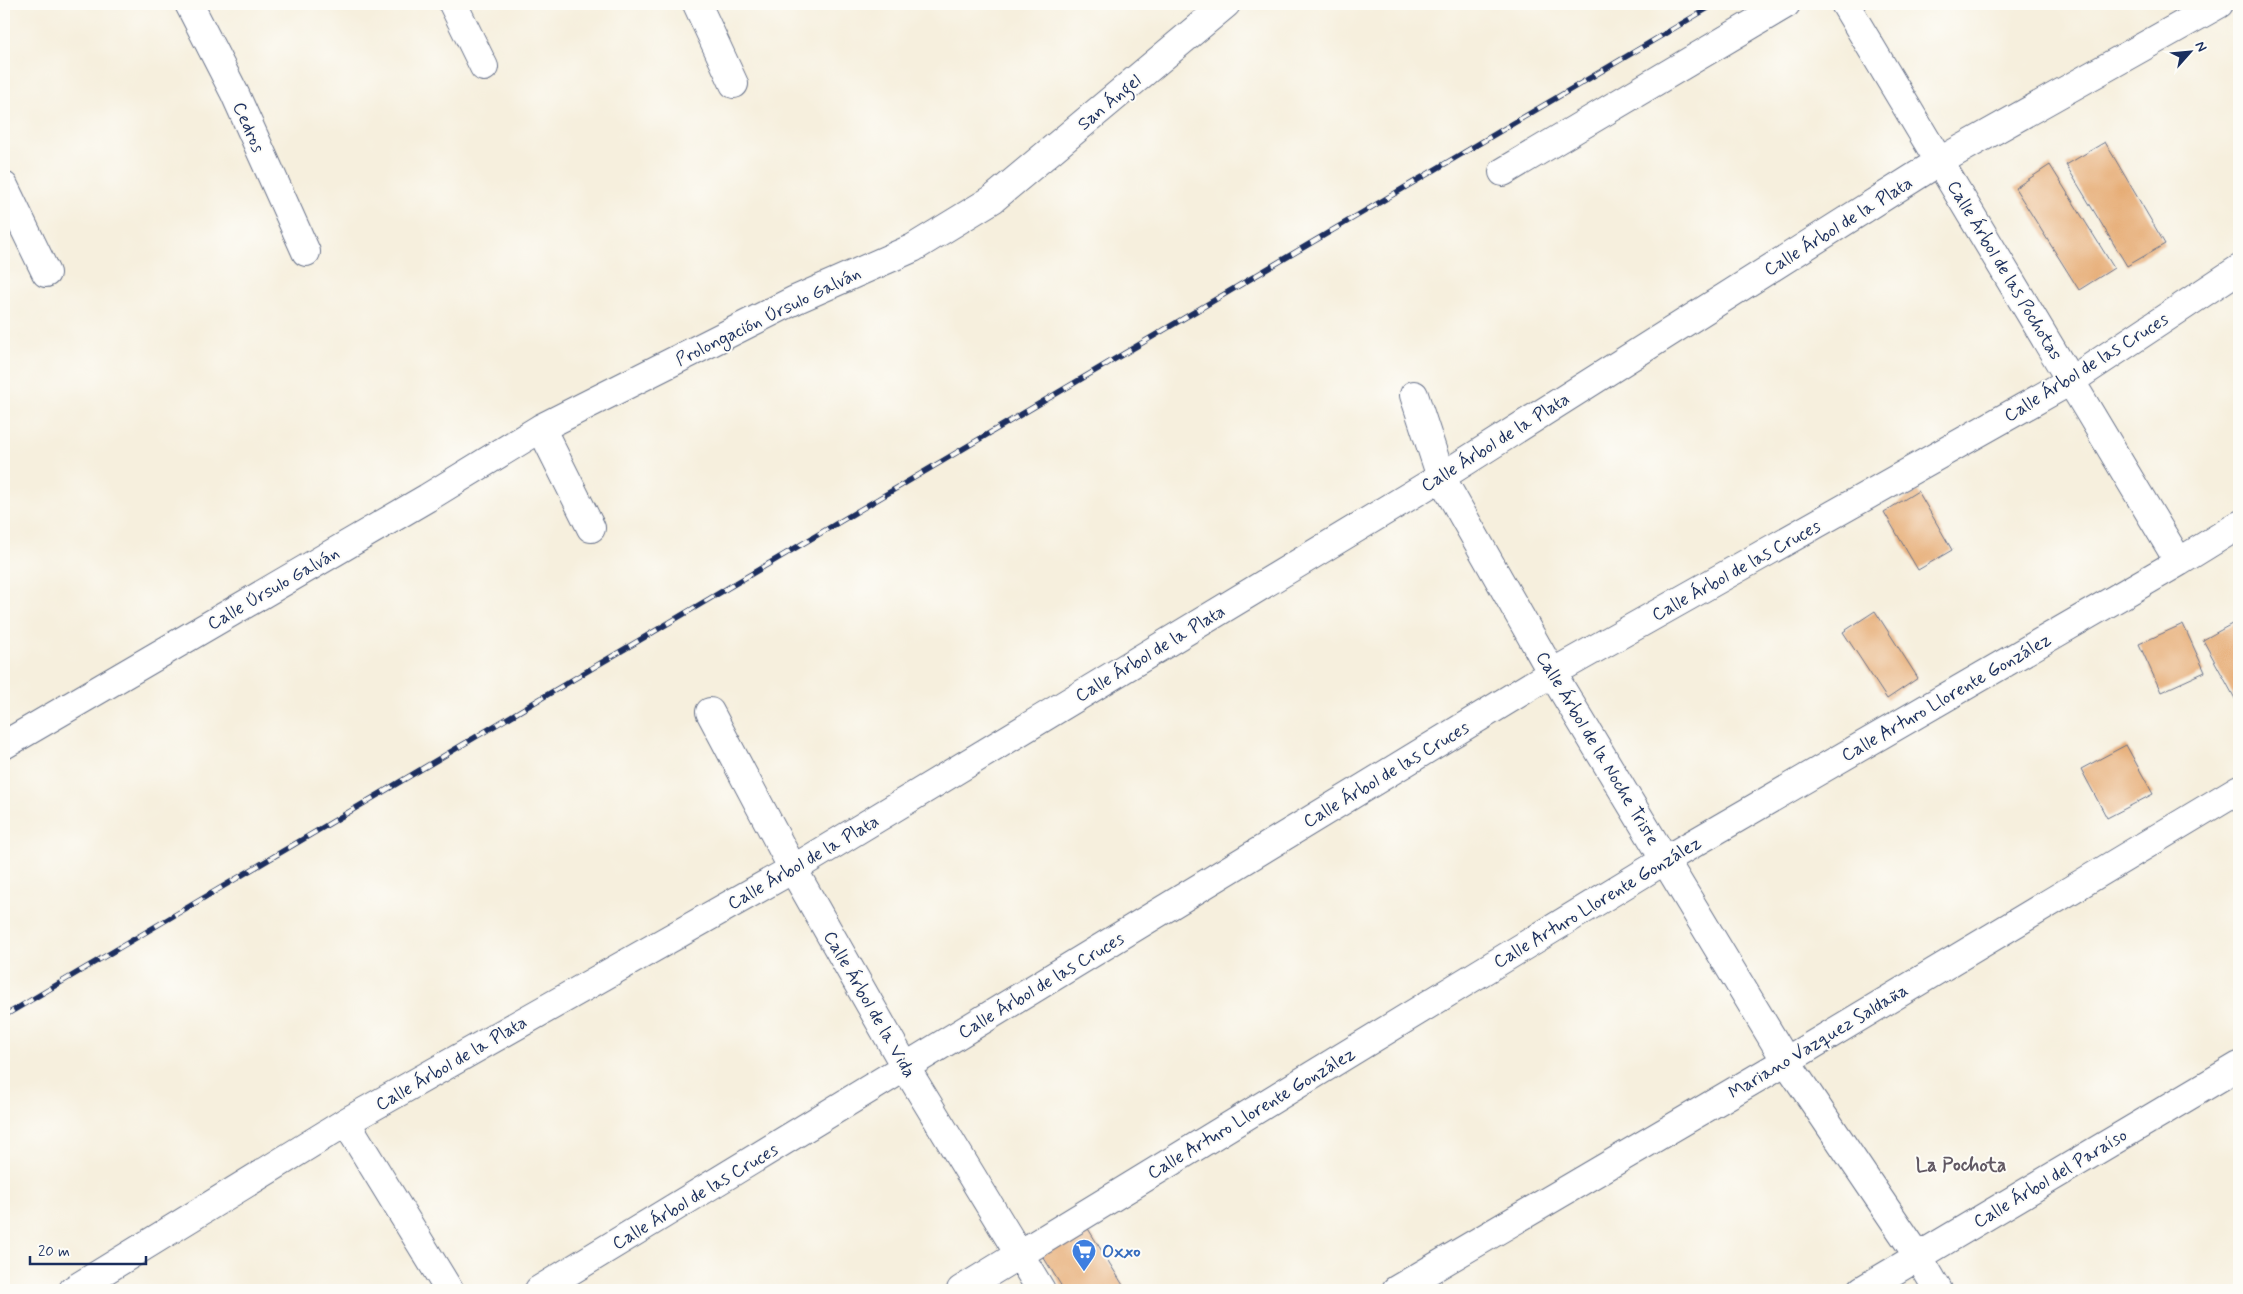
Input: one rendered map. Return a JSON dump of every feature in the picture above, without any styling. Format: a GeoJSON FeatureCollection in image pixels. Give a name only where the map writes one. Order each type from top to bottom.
{"type":"FeatureCollection","features":[{"type":"Feature","properties":{"kind":"street","name":"Cedros"},"geometry":{"type":"LineString","coordinates":[[189,4],[235,94],[306,252]]}},
{"type":"Feature","properties":{"kind":"street"},"geometry":{"type":"LineString","coordinates":[[453,4],[484,67]]}},
{"type":"Feature","properties":{"kind":"street"},"geometry":{"type":"LineString","coordinates":[[697,4],[734,84]]}},
{"type":"Feature","properties":{"kind":"street","name":"San Ángel"},"geometry":{"type":"LineString","coordinates":[[993,200],[1226,4]]}},
{"type":"Feature","properties":{"kind":"street"},"geometry":{"type":"LineString","coordinates":[[1503,172],[1786,4]]}},
{"type":"Feature","properties":{"kind":"street","name":"Calle Árbol de las Pochotas"},"geometry":{"type":"LineString","coordinates":[[1845,4],[2072,380],[2179,562]]}},
{"type":"Feature","properties":{"kind":"street","name":"Calle Árbol de la Plata"},"geometry":{"type":"LineString","coordinates":[[73,1290],[346,1122],[793,869],[1441,477],[1940,161],[2219,4]]}},
{"type":"Feature","properties":{"kind":"street"},"geometry":{"type":"LineString","coordinates":[[2236,4],[2239,10]]}},
{"type":"Feature","properties":{"kind":"street"},"geometry":{"type":"LineString","coordinates":[[4,186],[46,273]]}},
{"type":"Feature","properties":{"kind":"street","name":"Prolongación Úrsulo Galván"},"geometry":{"type":"LineString","coordinates":[[541,428],[795,300],[913,248],[993,200]]}},
{"type":"Feature","properties":{"kind":"street","name":"Calle Árbol de las Cruces"},"geometry":{"type":"LineString","coordinates":[[539,1290],[1552,674],[2072,380],[2239,269]]}},
{"type":"Feature","properties":{"kind":"street","name":"Calle Árbol de la Noche Triste"},"geometry":{"type":"LineString","coordinates":[[1414,395],[1441,477],[1552,674],[1786,1061],[1918,1256],[1938,1290]]}},
{"type":"Feature","properties":{"kind":"street"},"geometry":{"type":"LineString","coordinates":[[541,428],[591,528]]}},
{"type":"Feature","properties":{"kind":"street","name":"Calle Úrsulo Galván"},"geometry":{"type":"LineString","coordinates":[[4,745],[427,498],[541,428]]}},
{"type":"Feature","properties":{"kind":"street","name":"Calle Arturo Llorente González"},"geometry":{"type":"LineString","coordinates":[[961,1290],[1665,860],[2179,562],[2239,525]]}},
{"type":"Feature","properties":{"kind":"street","name":"Calle Árbol de la Vida"},"geometry":{"type":"LineString","coordinates":[[710,712],[793,869],[906,1068],[1041,1290]]}},
{"type":"Feature","properties":{"kind":"street","name":"Mariano Vazquez Saldaña"},"geometry":{"type":"LineString","coordinates":[[1396,1290],[1786,1061],[2239,789]]}},
{"type":"Feature","properties":{"kind":"street","name":"Calle Árbol del Paraíso"},"geometry":{"type":"LineString","coordinates":[[1862,1290],[2239,1066]]}},
{"type":"Feature","properties":{"kind":"street"},"geometry":{"type":"LineString","coordinates":[[346,1122],[449,1290]]}},
{"type":"Feature","properties":{"kind":"building"},"geometry":{"type":"Polygon","coordinates":[[[2105,142],[2165,244],[2127,266],[2066,165],[2105,142]]]}},
{"type":"Feature","properties":{"kind":"building"},"geometry":{"type":"Polygon","coordinates":[[[2050,165],[2114,268],[2079,290],[2015,188],[2050,165]]]}},
{"type":"Feature","properties":{"kind":"building"},"geometry":{"type":"Polygon","coordinates":[[[1918,491],[1952,550],[1918,570],[1884,512],[1918,491]]]}},
{"type":"Feature","properties":{"kind":"building"},"geometry":{"type":"Polygon","coordinates":[[[1875,611],[1918,678],[1887,699],[1843,632],[1875,611]]]}},
{"type":"Feature","properties":{"kind":"building"},"geometry":{"type":"Polygon","coordinates":[[[2239,620],[2239,706],[2203,640],[2239,620]]]}},
{"type":"Feature","properties":{"kind":"building"},"geometry":{"type":"Polygon","coordinates":[[[2183,624],[2205,672],[2161,692],[2139,644],[2183,624]]]}},
{"type":"Feature","properties":{"kind":"building"},"geometry":{"type":"Polygon","coordinates":[[[2126,745],[2153,794],[2107,818],[2081,769],[2126,745]]]}},
{"type":"Feature","properties":{"kind":"building","name":"Oxxo"},"geometry":{"type":"Polygon","coordinates":[[[1087,1227],[1126,1290],[1064,1290],[1042,1255],[1087,1227]]]}},
{"type":"Feature","properties":{"kind":"railway"},"geometry":{"type":"LineString","coordinates":[[4,1016],[1715,4]]}},
{"type":"Feature","properties":{"kind":"place","name":"Oxxo"},"geometry":{"type":"Point","coordinates":[1084,1272]}},
{"type":"Feature","properties":{"kind":"district","name":"La Pochota"},"geometry":{"type":"Point","coordinates":[1961,1164]}}]}
